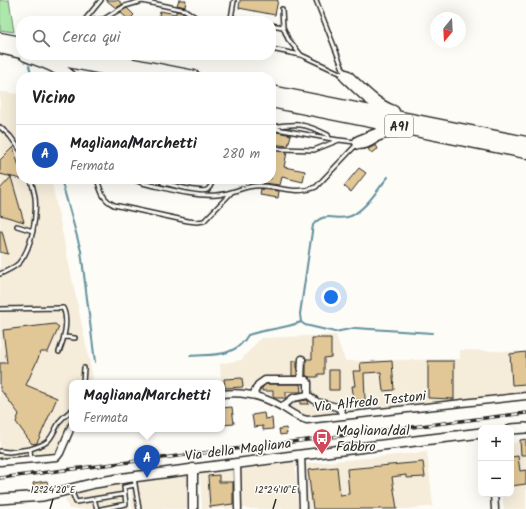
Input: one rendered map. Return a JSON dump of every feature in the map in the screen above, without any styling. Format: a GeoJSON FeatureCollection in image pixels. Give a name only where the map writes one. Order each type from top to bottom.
{"type":"FeatureCollection","features":[{"type":"Feature","properties":{"kind":"highway"},"geometry":{"type":"LineString","coordinates":[[41,60],[50,63],[64,72]]}},
{"type":"Feature","properties":{"kind":"highway"},"geometry":{"type":"LineString","coordinates":[[63,60],[124,72]]}},
{"type":"Feature","properties":{"kind":"highway"},"geometry":{"type":"LineString","coordinates":[[107,60],[169,72]]}},
{"type":"Feature","properties":{"kind":"highway"},"geometry":{"type":"LineString","coordinates":[[346,76],[383,108],[412,125]]}},
{"type":"Feature","properties":{"kind":"highway","name":"A91"},"geometry":{"type":"LineString","coordinates":[[276,93],[526,152]]}},
{"type":"Feature","properties":{"kind":"highway","name":"A91"},"geometry":{"type":"LineString","coordinates":[[276,102],[526,143]]}},
{"type":"Feature","properties":{"kind":"highway"},"geometry":{"type":"LineString","coordinates":[[356,144],[380,134],[412,125]]}},
{"type":"Feature","properties":{"kind":"main road"},"geometry":{"type":"LineString","coordinates":[[514,430],[526,428]]}},
{"type":"Feature","properties":{"kind":"main road","name":"Via della Magliana"},"geometry":{"type":"LineString","coordinates":[[0,499],[43,496],[95,483],[135,481],[193,468],[478,433]]}},
{"type":"Feature","properties":{"kind":"street"},"geometry":{"type":"LineString","coordinates":[[300,379],[302,359]]}},
{"type":"Feature","properties":{"kind":"street"},"geometry":{"type":"LineString","coordinates":[[253,395],[258,385],[265,380],[300,379],[308,382],[308,396]]}},
{"type":"Feature","properties":{"kind":"street","name":"Via Alfredo Testoni"},"geometry":{"type":"LineString","coordinates":[[225,394],[239,393],[253,395],[267,400],[300,418],[307,420],[526,396]]}},
{"type":"Feature","properties":{"kind":"street"},"geometry":{"type":"LineString","coordinates":[[282,407],[293,398],[308,396],[317,402],[340,409],[343,416]]}},
{"type":"Feature","properties":{"kind":"street"},"geometry":{"type":"LineString","coordinates":[[0,462],[52,458],[58,456],[69,431]]}},
{"type":"Feature","properties":{"kind":"street"},"geometry":{"type":"LineString","coordinates":[[301,455],[303,509]]}},
{"type":"Feature","properties":{"kind":"street"},"geometry":{"type":"LineString","coordinates":[[237,463],[238,509]]}},
{"type":"Feature","properties":{"kind":"street"},"geometry":{"type":"LineString","coordinates":[[193,468],[193,509]]}},
{"type":"Feature","properties":{"kind":"street"},"geometry":{"type":"LineString","coordinates":[[494,497],[495,509]]}},
{"type":"Feature","properties":{"kind":"lane"},"geometry":{"type":"LineString","coordinates":[[88,16],[101,0]]}},
{"type":"Feature","properties":{"kind":"lane"},"geometry":{"type":"LineString","coordinates":[[316,0],[346,76]]}},
{"type":"Feature","properties":{"kind":"lane"},"geometry":{"type":"LineString","coordinates":[[109,16],[125,6],[142,1],[185,10],[194,16]]}},
{"type":"Feature","properties":{"kind":"lane"},"geometry":{"type":"LineString","coordinates":[[231,16],[234,1]]}},
{"type":"Feature","properties":{"kind":"lane"},"geometry":{"type":"LineString","coordinates":[[282,9],[283,27],[288,39],[301,55]]}},
{"type":"Feature","properties":{"kind":"lane"},"geometry":{"type":"LineString","coordinates":[[276,26],[283,27]]}},
{"type":"Feature","properties":{"kind":"lane"},"geometry":{"type":"LineString","coordinates":[[276,50],[301,55],[346,76]]}},
{"type":"Feature","properties":{"kind":"lane"},"geometry":{"type":"LineString","coordinates":[[276,126],[295,124],[311,127],[328,135],[329,138]]}},
{"type":"Feature","properties":{"kind":"lane"},"geometry":{"type":"LineString","coordinates":[[0,127],[16,144]]}},
{"type":"Feature","properties":{"kind":"lane"},"geometry":{"type":"LineString","coordinates":[[147,184],[202,195],[231,193],[247,186],[262,186],[298,191],[308,190],[316,187],[356,144],[276,128]]}},
{"type":"Feature","properties":{"kind":"lane"},"geometry":{"type":"LineString","coordinates":[[276,148],[314,150],[340,140]]}},
{"type":"Feature","properties":{"kind":"lane"},"geometry":{"type":"LineString","coordinates":[[0,274],[10,270],[18,263],[26,252],[33,231],[35,214],[35,198],[32,184]]}},
{"type":"Feature","properties":{"kind":"lane"},"geometry":{"type":"LineString","coordinates":[[99,184],[107,202],[114,205],[197,222],[204,221],[231,193]]}},
{"type":"Feature","properties":{"kind":"lane"},"geometry":{"type":"LineString","coordinates":[[168,184],[201,191],[207,190],[211,184]]}},
{"type":"Feature","properties":{"kind":"lane"},"geometry":{"type":"LineString","coordinates":[[17,226],[33,231]]}},
{"type":"Feature","properties":{"kind":"lane"},"geometry":{"type":"LineString","coordinates":[[0,309],[63,308],[65,312],[65,337],[59,352]]}},
{"type":"Feature","properties":{"kind":"lane"},"geometry":{"type":"LineString","coordinates":[[65,337],[75,338]]}},
{"type":"Feature","properties":{"kind":"lane"},"geometry":{"type":"LineString","coordinates":[[83,380],[84,368]]}},
{"type":"Feature","properties":{"kind":"lane"},"geometry":{"type":"LineString","coordinates":[[0,451],[9,452],[41,446],[49,440],[60,421],[69,413]]}},
{"type":"Feature","properties":{"kind":"lane"},"geometry":{"type":"LineString","coordinates":[[30,449],[31,460]]}},
{"type":"Feature","properties":{"kind":"lane"},"geometry":{"type":"LineString","coordinates":[[101,509],[126,504],[124,487],[135,481],[139,509]]}},
{"type":"Feature","properties":{"kind":"lane"},"geometry":{"type":"LineString","coordinates":[[71,489],[76,502],[125,494]]}},
{"type":"Feature","properties":{"kind":"lane"},"geometry":{"type":"LineString","coordinates":[[94,499],[96,509]]}},
{"type":"Feature","properties":{"kind":"shaded area"},"geometry":{"type":"Polygon","coordinates":[[[0,92],[16,94],[16,184],[52,184],[93,378],[92,380],[69,380],[69,426],[56,453],[0,459],[0,92]]]}},
{"type":"Feature","properties":{"kind":"shaded area"},"geometry":{"type":"Polygon","coordinates":[[[336,335],[345,361],[460,359],[460,350],[526,352],[526,394],[312,417],[298,414],[263,391],[252,388],[225,390],[225,380],[221,380],[220,364],[241,360],[261,338],[336,335]]]}},
{"type":"Feature","properties":{"kind":"shaded area"},"geometry":{"type":"Polygon","coordinates":[[[526,441],[526,509],[504,509],[502,497],[514,497],[514,443],[526,441]]]}},
{"type":"Feature","properties":{"kind":"shaded area"},"geometry":{"type":"Polygon","coordinates":[[[427,452],[433,506],[407,509],[308,509],[306,464],[427,452]]]}},
{"type":"Feature","properties":{"kind":"shaded area"},"geometry":{"type":"Polygon","coordinates":[[[295,462],[298,509],[202,509],[200,474],[295,462]]]}},
{"type":"Feature","properties":{"kind":"shaded area"},"geometry":{"type":"Polygon","coordinates":[[[187,475],[187,509],[132,509],[130,482],[187,475]]]}},
{"type":"Feature","properties":{"kind":"shaded area"},"geometry":{"type":"Polygon","coordinates":[[[125,482],[130,509],[69,509],[65,499],[86,490],[125,482]]]}},
{"type":"Feature","properties":{"kind":"green space"},"geometry":{"type":"Polygon","coordinates":[[[0,0],[9,0],[14,32],[0,30],[0,0]]]}},
{"type":"Feature","properties":{"kind":"building"},"geometry":{"type":"Polygon","coordinates":[[[106,0],[118,0],[123,4],[116,8],[106,0]]]}},
{"type":"Feature","properties":{"kind":"building"},"geometry":{"type":"Polygon","coordinates":[[[179,0],[186,0],[185,7],[177,5],[179,0]]]}},
{"type":"Feature","properties":{"kind":"building"},"geometry":{"type":"Polygon","coordinates":[[[240,0],[278,0],[275,15],[239,8],[240,0]]]}},
{"type":"Feature","properties":{"kind":"building"},"geometry":{"type":"Polygon","coordinates":[[[127,8],[134,15],[124,16],[120,12],[127,8]]]}},
{"type":"Feature","properties":{"kind":"building"},"geometry":{"type":"Polygon","coordinates":[[[160,11],[176,14],[176,11],[184,13],[184,16],[159,16],[160,11]]]}},
{"type":"Feature","properties":{"kind":"building"},"geometry":{"type":"Polygon","coordinates":[[[276,132],[291,135],[288,146],[276,145],[276,132]]]}},
{"type":"Feature","properties":{"kind":"building"},"geometry":{"type":"Polygon","coordinates":[[[376,145],[378,149],[371,153],[368,149],[376,145]]]}},
{"type":"Feature","properties":{"kind":"building"},"geometry":{"type":"Polygon","coordinates":[[[13,147],[16,157],[16,178],[0,174],[0,160],[13,147]]]}},
{"type":"Feature","properties":{"kind":"building"},"geometry":{"type":"Polygon","coordinates":[[[276,151],[287,152],[284,167],[305,171],[303,182],[282,177],[280,185],[271,184],[276,184],[276,151]]]}},
{"type":"Feature","properties":{"kind":"building"},"geometry":{"type":"Polygon","coordinates":[[[359,168],[366,173],[351,192],[344,186],[359,168]]]}},
{"type":"Feature","properties":{"kind":"building"},"geometry":{"type":"Polygon","coordinates":[[[11,177],[24,222],[0,215],[0,189],[11,177]]]}},
{"type":"Feature","properties":{"kind":"building"},"geometry":{"type":"Polygon","coordinates":[[[261,189],[279,191],[278,198],[260,195],[261,189]]]}},
{"type":"Feature","properties":{"kind":"building"},"geometry":{"type":"Polygon","coordinates":[[[0,231],[2,231],[8,254],[0,252],[0,231]]]}},
{"type":"Feature","properties":{"kind":"building"},"geometry":{"type":"Polygon","coordinates":[[[55,324],[59,327],[48,352],[41,352],[26,385],[57,398],[37,443],[32,444],[16,422],[19,414],[0,389],[0,363],[7,363],[3,330],[55,324]]]}},
{"type":"Feature","properties":{"kind":"building"},"geometry":{"type":"Polygon","coordinates":[[[312,338],[331,338],[331,357],[324,358],[324,374],[318,374],[318,377],[306,376],[306,359],[312,359],[312,338]]]}},
{"type":"Feature","properties":{"kind":"building"},"geometry":{"type":"Polygon","coordinates":[[[526,352],[526,384],[512,385],[510,354],[526,352]]]}},
{"type":"Feature","properties":{"kind":"building"},"geometry":{"type":"Polygon","coordinates":[[[292,361],[297,361],[297,376],[292,376],[292,361]]]}},
{"type":"Feature","properties":{"kind":"building"},"geometry":{"type":"Polygon","coordinates":[[[392,361],[394,390],[383,391],[381,372],[364,373],[365,400],[354,400],[352,386],[355,386],[353,371],[361,371],[360,363],[392,361]]]}},
{"type":"Feature","properties":{"kind":"building"},"geometry":{"type":"Polygon","coordinates":[[[428,361],[454,361],[454,399],[428,398],[428,361]]]}},
{"type":"Feature","properties":{"kind":"building"},"geometry":{"type":"Polygon","coordinates":[[[329,370],[339,370],[339,390],[329,390],[329,370]]]}},
{"type":"Feature","properties":{"kind":"building"},"geometry":{"type":"Polygon","coordinates":[[[242,378],[243,387],[225,388],[224,379],[242,378]]]}},
{"type":"Feature","properties":{"kind":"building"},"geometry":{"type":"Polygon","coordinates":[[[266,384],[300,384],[301,392],[286,392],[286,398],[275,398],[273,397],[273,391],[262,391],[262,388],[266,384]]]}},
{"type":"Feature","properties":{"kind":"building"},"geometry":{"type":"Polygon","coordinates":[[[307,400],[309,404],[300,404],[300,401],[307,400]]]}},
{"type":"Feature","properties":{"kind":"building"},"geometry":{"type":"Polygon","coordinates":[[[232,407],[234,424],[225,425],[225,408],[232,407]]]}},
{"type":"Feature","properties":{"kind":"building"},"geometry":{"type":"Polygon","coordinates":[[[264,413],[265,419],[272,418],[273,429],[263,430],[263,426],[254,427],[252,415],[264,413]]]}},
{"type":"Feature","properties":{"kind":"building"},"geometry":{"type":"Polygon","coordinates":[[[286,428],[287,434],[280,435],[279,429],[286,428]]]}},
{"type":"Feature","properties":{"kind":"building"},"geometry":{"type":"Polygon","coordinates":[[[526,439],[526,455],[521,455],[520,440],[526,439]]]}},
{"type":"Feature","properties":{"kind":"building"},"geometry":{"type":"Polygon","coordinates":[[[518,456],[520,471],[526,470],[526,484],[514,486],[514,457],[518,456]]]}},
{"type":"Feature","properties":{"kind":"building"},"geometry":{"type":"Polygon","coordinates":[[[423,462],[425,477],[406,478],[406,475],[392,477],[397,509],[313,509],[308,470],[337,467],[340,495],[349,494],[347,469],[423,462]]]}},
{"type":"Feature","properties":{"kind":"building"},"geometry":{"type":"Polygon","coordinates":[[[219,475],[219,482],[233,482],[233,504],[210,507],[208,476],[219,475]]]}},
{"type":"Feature","properties":{"kind":"building"},"geometry":{"type":"Polygon","coordinates":[[[47,481],[48,488],[34,490],[33,483],[47,481]]]}},
{"type":"Feature","properties":{"kind":"waterway"},"geometry":{"type":"LineString","coordinates":[[29,66],[31,72]]}},
{"type":"Feature","properties":{"kind":"waterway"},"geometry":{"type":"LineString","coordinates":[[388,177],[367,204],[357,213],[341,218],[322,218],[313,225],[300,314],[301,322],[305,325],[335,332],[355,328],[432,333]]}},
{"type":"Feature","properties":{"kind":"waterway"},"geometry":{"type":"LineString","coordinates":[[62,184],[81,251],[95,362]]}},
{"type":"Feature","properties":{"kind":"waterway"},"geometry":{"type":"LineString","coordinates":[[190,356],[215,355],[230,351],[237,348],[248,335],[301,322]]}},
{"type":"Feature","properties":{"kind":"railway"},"geometry":{"type":"LineString","coordinates":[[0,478],[526,413]]}},
{"type":"Feature","properties":{"kind":"place","name":"Magliana/dal Fabbro"},"geometry":{"type":"Point","coordinates":[322,455]}},
{"type":"Feature","properties":{"kind":"place","name":"Magliana/Marchetti"},"geometry":{"type":"Point","coordinates":[147,478]}}]}
